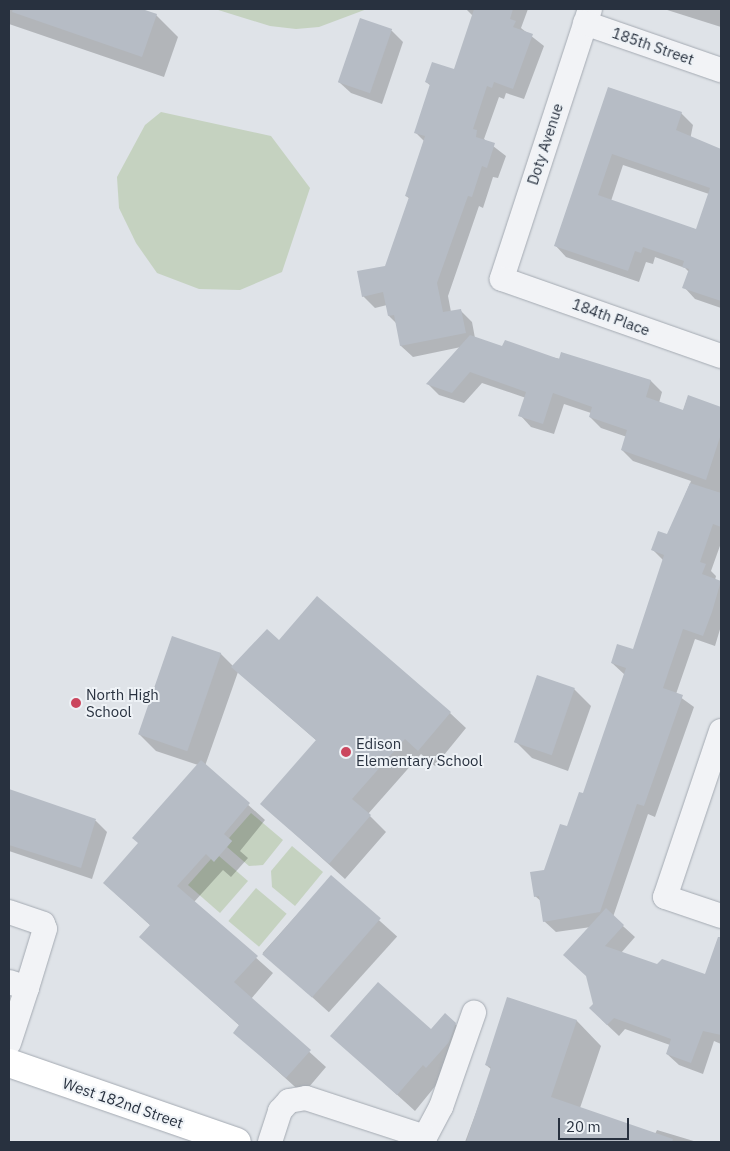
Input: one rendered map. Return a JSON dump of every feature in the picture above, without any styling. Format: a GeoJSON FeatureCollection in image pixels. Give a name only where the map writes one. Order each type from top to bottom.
{"type":"FeatureCollection","features":[{"type":"Feature","properties":{"kind":"main road","name":"West 182nd Street"},"geometry":{"type":"LineString","coordinates":[[9,1063],[222,1140]]}},
{"type":"Feature","properties":{"kind":"street","name":"185th Street"},"geometry":{"type":"LineString","coordinates":[[587,16],[721,70]]}},
{"type":"Feature","properties":{"kind":"street","name":"Doty Avenue"},"geometry":{"type":"LineString","coordinates":[[502,278],[587,16]]}},
{"type":"Feature","properties":{"kind":"street","name":"184th Place"},"geometry":{"type":"LineString","coordinates":[[502,278],[721,356]]}},
{"type":"Feature","properties":{"kind":"street"},"geometry":{"type":"LineString","coordinates":[[721,731],[665,896],[721,916]]}},
{"type":"Feature","properties":{"kind":"street"},"geometry":{"type":"LineString","coordinates":[[9,912],[43,924],[45,929],[18,985],[9,1043]]}},
{"type":"Feature","properties":{"kind":"street"},"geometry":{"type":"LineString","coordinates":[[270,1142],[280,1111],[289,1101],[306,1098],[424,1139],[441,1107],[474,1013]]}},
{"type":"Feature","properties":{"kind":"green space"},"geometry":{"type":"Polygon","coordinates":[[[215,9],[367,9],[319,27],[296,29],[270,26],[215,9]]]}},
{"type":"Feature","properties":{"kind":"green space"},"geometry":{"type":"Polygon","coordinates":[[[161,112],[271,136],[310,188],[282,272],[240,290],[199,289],[157,273],[136,243],[119,208],[117,177],[145,125],[161,112]]]}},
{"type":"Feature","properties":{"kind":"green space"},"geometry":{"type":"Polygon","coordinates":[[[251,813],[283,840],[263,865],[249,866],[227,847],[232,841],[229,838],[251,813]]]}},
{"type":"Feature","properties":{"kind":"green space"},"geometry":{"type":"Polygon","coordinates":[[[292,846],[323,872],[295,906],[272,887],[271,871],[292,846]]]}},
{"type":"Feature","properties":{"kind":"green space"},"geometry":{"type":"Polygon","coordinates":[[[219,856],[248,881],[220,913],[188,885],[211,859],[219,856]]]}},
{"type":"Feature","properties":{"kind":"green space"},"geometry":{"type":"Polygon","coordinates":[[[256,888],[287,914],[259,947],[228,921],[256,888]]]}},
{"type":"Feature","properties":{"kind":"building"},"geometry":{"type":"Polygon","coordinates":[[[13,9],[142,9],[157,14],[142,57],[12,12],[13,9]]]}},
{"type":"Feature","properties":{"kind":"building"},"geometry":{"type":"Polygon","coordinates":[[[474,9],[513,9],[510,19],[516,21],[513,27],[533,34],[513,89],[494,82],[492,88],[487,86],[473,129],[477,130],[476,137],[495,143],[487,168],[482,166],[472,197],[468,196],[437,283],[443,312],[461,309],[466,333],[400,346],[394,315],[388,316],[383,292],[362,297],[357,271],[385,266],[409,197],[405,196],[425,136],[414,133],[430,84],[425,82],[432,62],[454,69],[474,9]]]}},
{"type":"Feature","properties":{"kind":"building"},"geometry":{"type":"Polygon","coordinates":[[[360,18],[392,29],[370,93],[338,82],[360,18]]]}},
{"type":"Feature","properties":{"kind":"building"},"geometry":{"type":"Polygon","coordinates":[[[608,87],[682,112],[676,130],[721,149],[721,301],[682,288],[689,269],[682,267],[684,261],[643,247],[641,253],[635,251],[628,271],[554,246],[608,87]],[[612,154],[598,195],[696,229],[710,188],[612,154]]]}},
{"type":"Feature","properties":{"kind":"building"},"geometry":{"type":"Polygon","coordinates":[[[470,335],[502,346],[505,340],[559,359],[561,352],[651,380],[646,397],[683,410],[688,395],[721,407],[721,434],[706,480],[621,450],[627,430],[589,417],[592,407],[553,393],[543,424],[518,416],[526,392],[470,372],[452,393],[426,384],[470,335]]]}},
{"type":"Feature","properties":{"kind":"building"},"geometry":{"type":"Polygon","coordinates":[[[690,483],[721,493],[721,527],[713,524],[700,562],[706,564],[702,574],[721,581],[712,612],[703,636],[683,629],[663,688],[683,695],[644,806],[637,804],[600,912],[543,922],[539,896],[534,897],[530,872],[544,870],[560,824],[567,826],[579,792],[583,793],[626,668],[611,663],[617,644],[633,649],[664,555],[651,550],[658,531],[667,534],[690,483]]]}},
{"type":"Feature","properties":{"kind":"building"},"geometry":{"type":"Polygon","coordinates":[[[317,596],[451,712],[418,751],[405,739],[352,799],[371,815],[329,864],[260,804],[316,740],[231,667],[267,629],[279,640],[317,596]]]}},
{"type":"Feature","properties":{"kind":"building"},"geometry":{"type":"Polygon","coordinates":[[[172,636],[221,653],[187,751],[138,734],[172,636]]]}},
{"type":"Feature","properties":{"kind":"building"},"geometry":{"type":"Polygon","coordinates":[[[537,675],[575,688],[552,755],[514,742],[537,675]]]}},
{"type":"Feature","properties":{"kind":"building"},"geometry":{"type":"Polygon","coordinates":[[[201,760],[250,803],[224,834],[232,841],[214,862],[206,854],[177,886],[258,956],[234,982],[311,1050],[286,1078],[233,1033],[239,1025],[139,937],[150,925],[103,883],[138,843],[132,838],[201,760]]]}},
{"type":"Feature","properties":{"kind":"building"},"geometry":{"type":"Polygon","coordinates":[[[9,789],[96,819],[81,868],[9,845],[9,789]]]}},
{"type":"Feature","properties":{"kind":"building"},"geometry":{"type":"Polygon","coordinates":[[[331,875],[381,918],[312,998],[262,954],[331,875]]]}},
{"type":"Feature","properties":{"kind":"building"},"geometry":{"type":"Polygon","coordinates":[[[606,908],[624,925],[605,946],[657,964],[662,959],[705,974],[718,937],[721,937],[721,1035],[703,1031],[691,1063],[666,1054],[671,1039],[614,1018],[607,1025],[589,1008],[593,1004],[586,976],[563,955],[606,908]]]}},
{"type":"Feature","properties":{"kind":"building"},"geometry":{"type":"Polygon","coordinates":[[[378,982],[431,1029],[445,1013],[456,1023],[449,1042],[426,1068],[423,1065],[397,1095],[330,1036],[378,982]]]}},
{"type":"Feature","properties":{"kind":"building"},"geometry":{"type":"Polygon","coordinates":[[[507,997],[577,1020],[551,1097],[673,1139],[672,1142],[466,1142],[491,1067],[485,1065],[507,997]]]}},
{"type":"Feature","properties":{"kind":"place","name":"North High School"},"geometry":{"type":"Point","coordinates":[76,703]}},
{"type":"Feature","properties":{"kind":"place","name":"Edison Elementary School"},"geometry":{"type":"Point","coordinates":[346,752]}}]}
